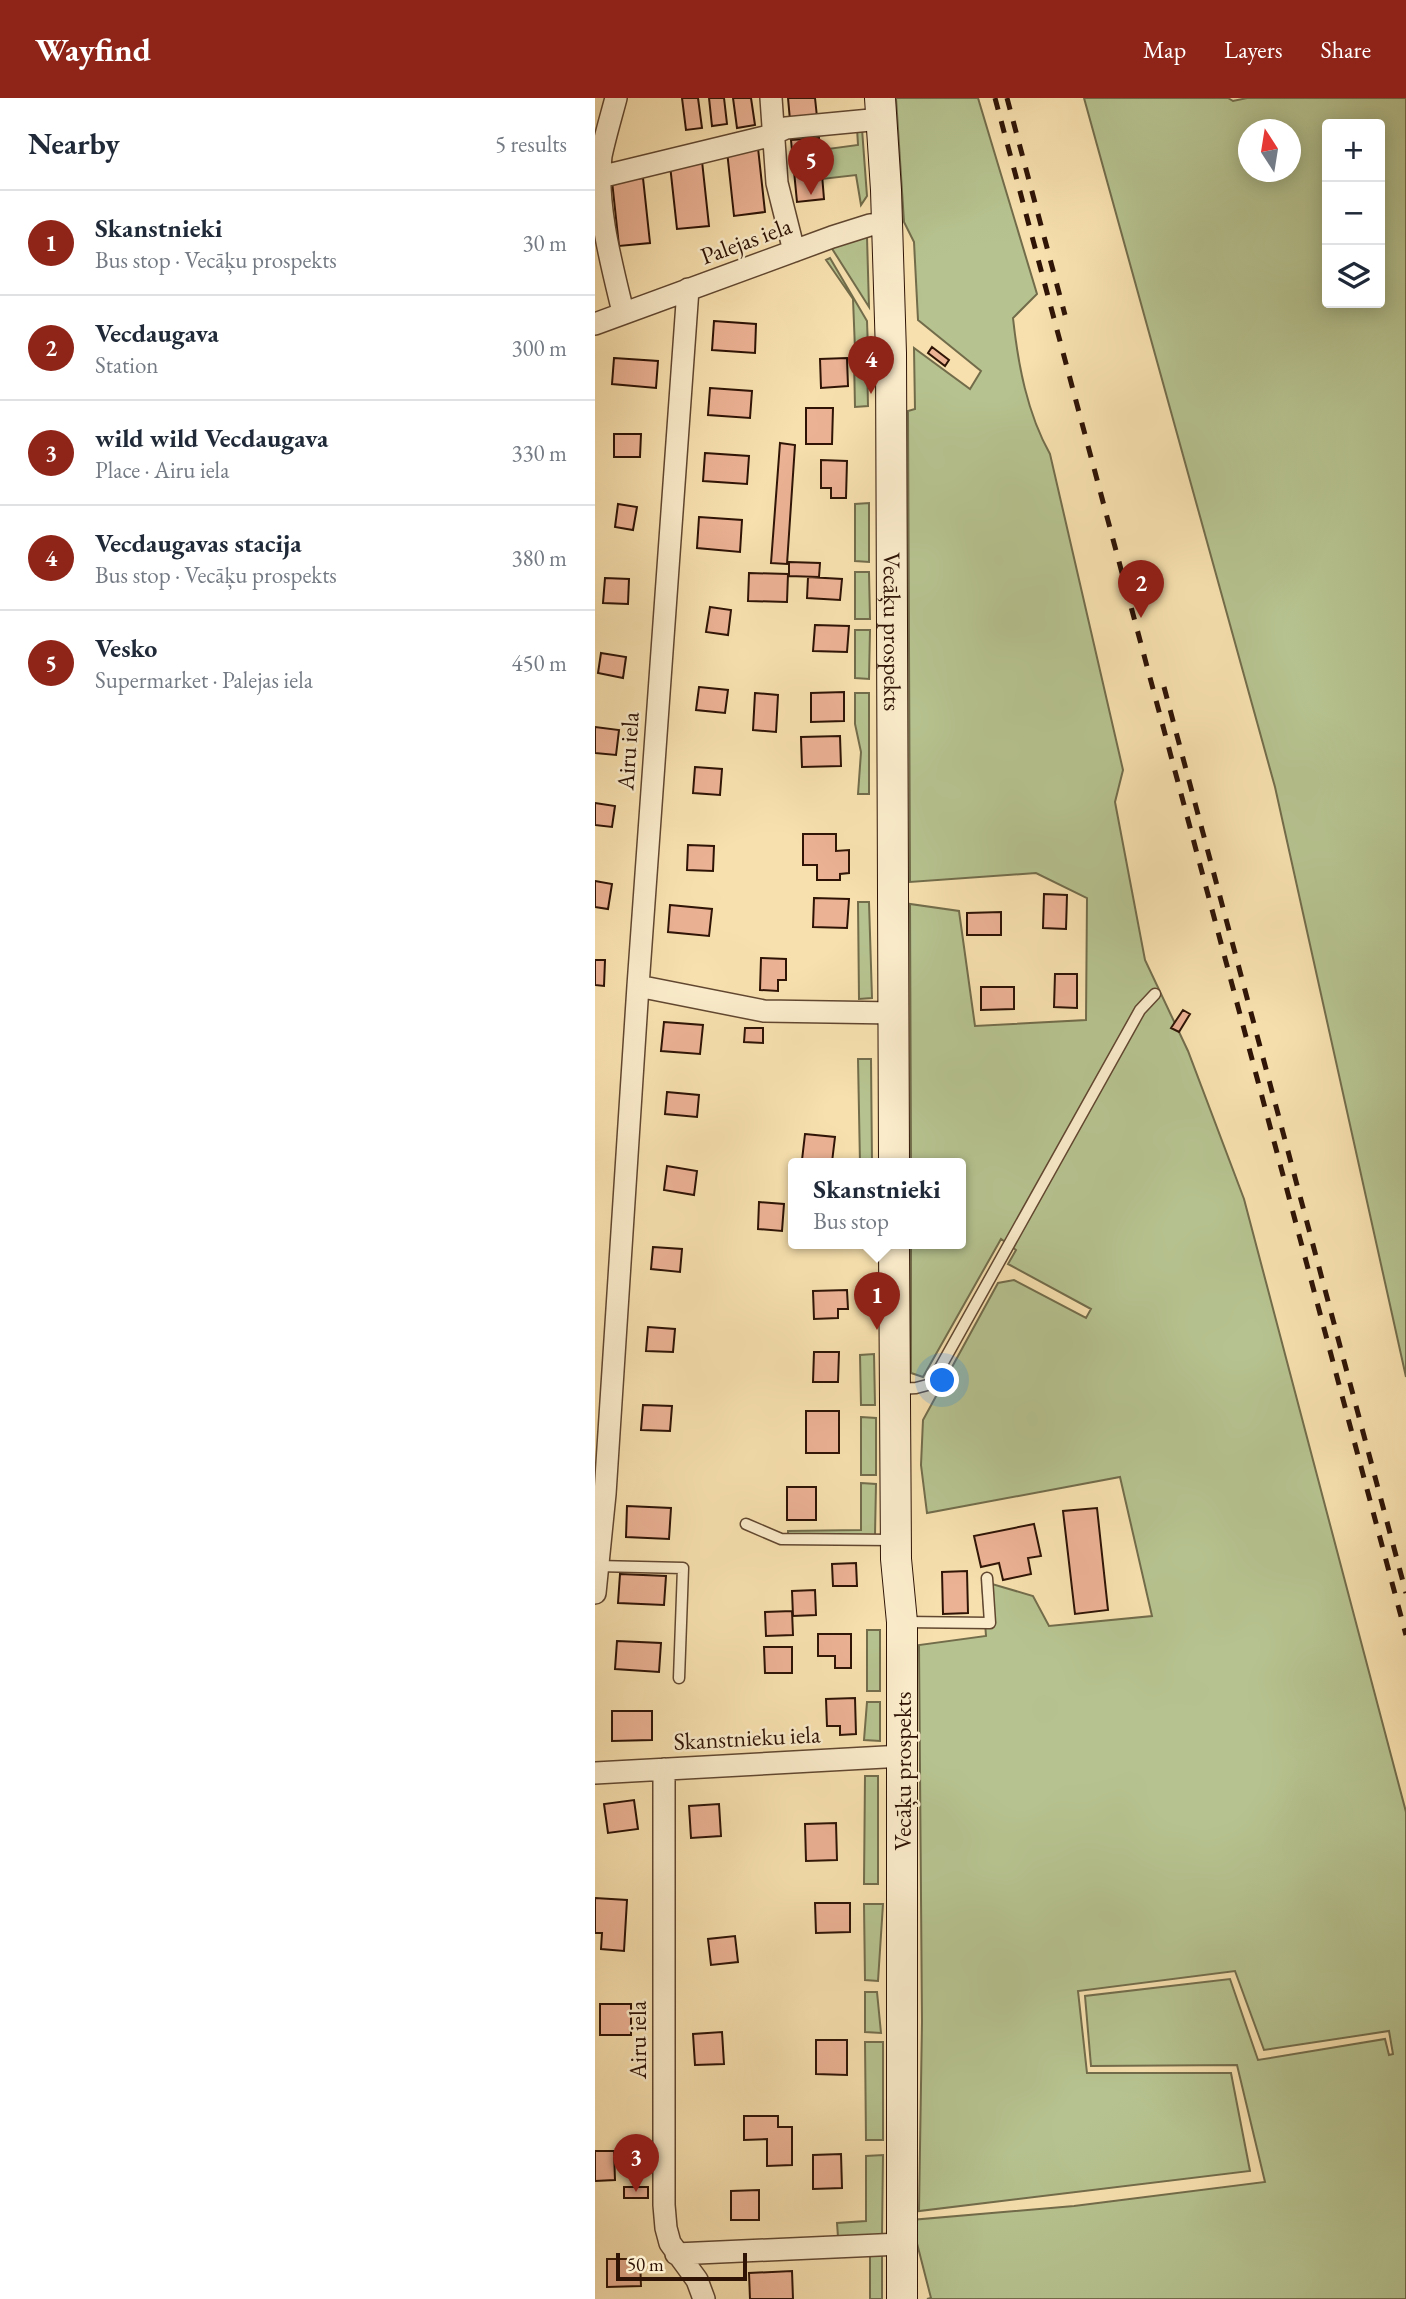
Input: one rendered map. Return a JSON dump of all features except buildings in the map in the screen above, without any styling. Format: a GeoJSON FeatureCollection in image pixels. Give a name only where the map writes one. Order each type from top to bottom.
{"type":"FeatureCollection","features":[{"type":"Feature","properties":{"kind":"main road","name":"Vecāķu prospekts"},"geometry":{"type":"LineString","coordinates":[[881,109],[888,224],[894,626],[894,1158]]}},
{"type":"Feature","properties":{"kind":"main road","name":"Vecāķu prospekts"},"geometry":{"type":"LineString","coordinates":[[894,1249],[896,1540],[902,1622],[902,2299]]}},
{"type":"Feature","properties":{"kind":"street"},"geometry":{"type":"LineString","coordinates":[[616,98],[601,158],[600,177],[604,233],[623,312]]}},
{"type":"Feature","properties":{"kind":"street"},"geometry":{"type":"LineString","coordinates":[[771,98],[777,183],[794,251]]}},
{"type":"Feature","properties":{"kind":"street"},"geometry":{"type":"LineString","coordinates":[[600,177],[775,134],[786,128],[881,109]]}},
{"type":"Feature","properties":{"kind":"street","name":"Palejas iela"},"geometry":{"type":"LineString","coordinates":[[595,324],[863,226],[888,224]]}},
{"type":"Feature","properties":{"kind":"street","name":"Airu iela"},"geometry":{"type":"LineString","coordinates":[[595,1593],[605,1494],[688,289]]}},
{"type":"Feature","properties":{"kind":"street"},"geometry":{"type":"LineString","coordinates":[[638,986],[764,1011],[895,1013]]}},
{"type":"Feature","properties":{"kind":"street","name":"Skanstnieku iela"},"geometry":{"type":"LineString","coordinates":[[595,1773],[903,1756]]}},
{"type":"Feature","properties":{"kind":"street","name":"Airu iela"},"geometry":{"type":"LineString","coordinates":[[664,1769],[666,2228],[676,2253],[697,2280],[704,2299]]}},
{"type":"Feature","properties":{"kind":"street"},"geometry":{"type":"LineString","coordinates":[[676,2253],[901,2244]]}},
{"type":"Feature","properties":{"kind":"lane"},"geometry":{"type":"LineString","coordinates":[[894,1389],[931,1384],[1133,1022],[1155,994]]}},
{"type":"Feature","properties":{"kind":"lane"},"geometry":{"type":"LineString","coordinates":[[746,1524],[781,1539],[896,1540]]}},
{"type":"Feature","properties":{"kind":"lane"},"geometry":{"type":"LineString","coordinates":[[597,1566],[683,1568],[679,1678]]}},
{"type":"Feature","properties":{"kind":"lane"},"geometry":{"type":"LineString","coordinates":[[902,1622],[990,1623],[987,1578]]}},
{"type":"Feature","properties":{"kind":"green space"},"geometry":{"type":"Polygon","coordinates":[[[896,98],[978,98],[1037,294],[1013,318],[1018,353],[1035,422],[1050,454],[1123,770],[1115,802],[1145,960],[1188,1051],[1244,1199],[1406,1812],[1406,2299],[927,2299],[931,2298],[911,2220],[1074,2206],[1265,2182],[1237,2065],[1091,2066],[1085,1996],[1230,1979],[1258,2060],[1385,2039],[1389,2055],[1393,2054],[1389,2031],[1264,2050],[1235,1971],[1078,1991],[1087,2073],[1231,2073],[1250,2171],[919,2211],[922,2022],[919,1645],[986,1636],[982,1581],[1033,1596],[1049,1626],[1152,1616],[1120,1477],[927,1513],[921,1465],[923,1420],[998,1283],[1014,1280],[1086,1318],[1091,1309],[1008,1264],[1016,1250],[1001,1239],[923,1377],[911,1373],[911,1249],[966,1249],[966,1158],[911,1158],[910,904],[959,911],[975,1026],[1086,1020],[1087,898],[1036,873],[910,882],[908,411],[915,409],[914,348],[970,389],[981,371],[918,320],[914,242],[904,222],[896,98]]]}},
{"type":"Feature","properties":{"kind":"green space"},"geometry":{"type":"Polygon","coordinates":[[[1084,98],[1228,98],[1233,101],[1247,98],[1406,98],[1406,1377],[1275,787],[1084,98]]]}},
{"type":"Feature","properties":{"kind":"green space"},"geometry":{"type":"Polygon","coordinates":[[[857,128],[862,129],[867,196],[861,205],[856,175],[822,179],[820,150],[858,145],[857,128]]]}},
{"type":"Feature","properties":{"kind":"green space"},"geometry":{"type":"Polygon","coordinates":[[[867,237],[869,307],[831,247],[867,237]]]}},
{"type":"Feature","properties":{"kind":"green space"},"geometry":{"type":"Polygon","coordinates":[[[830,258],[867,321],[868,349],[855,349],[853,299],[826,260],[830,258]]]}},
{"type":"Feature","properties":{"kind":"green space"},"geometry":{"type":"Polygon","coordinates":[[[854,358],[867,358],[868,406],[855,407],[854,358]]]}},
{"type":"Feature","properties":{"kind":"green space"},"geometry":{"type":"Polygon","coordinates":[[[869,503],[869,562],[855,561],[855,504],[869,503]]]}},
{"type":"Feature","properties":{"kind":"green space"},"geometry":{"type":"Polygon","coordinates":[[[855,572],[869,572],[870,619],[855,619],[855,572]]]}},
{"type":"Feature","properties":{"kind":"green space"},"geometry":{"type":"Polygon","coordinates":[[[855,630],[870,630],[869,679],[855,678],[855,630]]]}},
{"type":"Feature","properties":{"kind":"green space"},"geometry":{"type":"Polygon","coordinates":[[[855,693],[869,693],[869,794],[858,794],[861,752],[855,724],[855,693]]]}},
{"type":"Feature","properties":{"kind":"green space"},"geometry":{"type":"Polygon","coordinates":[[[858,902],[869,902],[872,998],[859,999],[858,902]]]}},
{"type":"Feature","properties":{"kind":"green space"},"geometry":{"type":"Polygon","coordinates":[[[858,1059],[871,1059],[872,1158],[860,1158],[858,1059]]]}},
{"type":"Feature","properties":{"kind":"green space"},"geometry":{"type":"Polygon","coordinates":[[[874,1354],[875,1405],[861,1405],[860,1355],[874,1354]]]}},
{"type":"Feature","properties":{"kind":"green space"},"geometry":{"type":"Polygon","coordinates":[[[861,1417],[876,1418],[876,1475],[861,1475],[861,1417]]]}},
{"type":"Feature","properties":{"kind":"green space"},"geometry":{"type":"Polygon","coordinates":[[[861,1483],[876,1484],[875,1535],[788,1535],[788,1531],[861,1530],[861,1483]]]}},
{"type":"Feature","properties":{"kind":"green space"},"geometry":{"type":"Polygon","coordinates":[[[867,1630],[880,1630],[880,1691],[867,1691],[867,1630]]]}},
{"type":"Feature","properties":{"kind":"green space"},"geometry":{"type":"Polygon","coordinates":[[[867,1702],[880,1702],[880,1741],[864,1740],[867,1702]]]}},
{"type":"Feature","properties":{"kind":"green space"},"geometry":{"type":"Polygon","coordinates":[[[865,1776],[878,1776],[878,1884],[864,1884],[865,1776]]]}},
{"type":"Feature","properties":{"kind":"green space"},"geometry":{"type":"Polygon","coordinates":[[[864,1904],[883,1904],[878,1981],[865,1980],[864,1904]]]}},
{"type":"Feature","properties":{"kind":"green space"},"geometry":{"type":"Polygon","coordinates":[[[865,1992],[877,1992],[881,2033],[865,2032],[865,1992]]]}},
{"type":"Feature","properties":{"kind":"green space"},"geometry":{"type":"Polygon","coordinates":[[[865,2042],[883,2042],[883,2140],[866,2140],[865,2042]]]}},
{"type":"Feature","properties":{"kind":"green space"},"geometry":{"type":"Polygon","coordinates":[[[883,2155],[882,2235],[838,2237],[837,2223],[866,2221],[866,2156],[883,2155]]]}},
{"type":"Feature","properties":{"kind":"green space"},"geometry":{"type":"Polygon","coordinates":[[[882,2253],[882,2299],[870,2299],[870,2254],[882,2253]]]}},
{"type":"Feature","properties":{"kind":"railway"},"geometry":{"type":"LineString","coordinates":[[995,98],[1406,1635]]}},
{"type":"Feature","properties":{"kind":"railway"},"geometry":{"type":"LineString","coordinates":[[1007,98],[1065,315]]}},
{"type":"Feature","properties":{"kind":"railway"},"geometry":{"type":"LineString","coordinates":[[1164,687],[1406,1593]]}},
{"type":"Feature","properties":{"kind":"place","name":"Vesko"},"geometry":{"type":"Point","coordinates":[811,195]}},
{"type":"Feature","properties":{"kind":"place","name":"Vecdaugavas stacija"},"geometry":{"type":"Point","coordinates":[871,394]}},
{"type":"Feature","properties":{"kind":"place","name":"Vecdaugava"},"geometry":{"type":"Point","coordinates":[1141,618]}},
{"type":"Feature","properties":{"kind":"place","name":"Skanstnieki"},"geometry":{"type":"Point","coordinates":[877,1330]}},
{"type":"Feature","properties":{"kind":"place","name":"wild wild Vecdaugava"},"geometry":{"type":"Point","coordinates":[636,2192]}}]}
